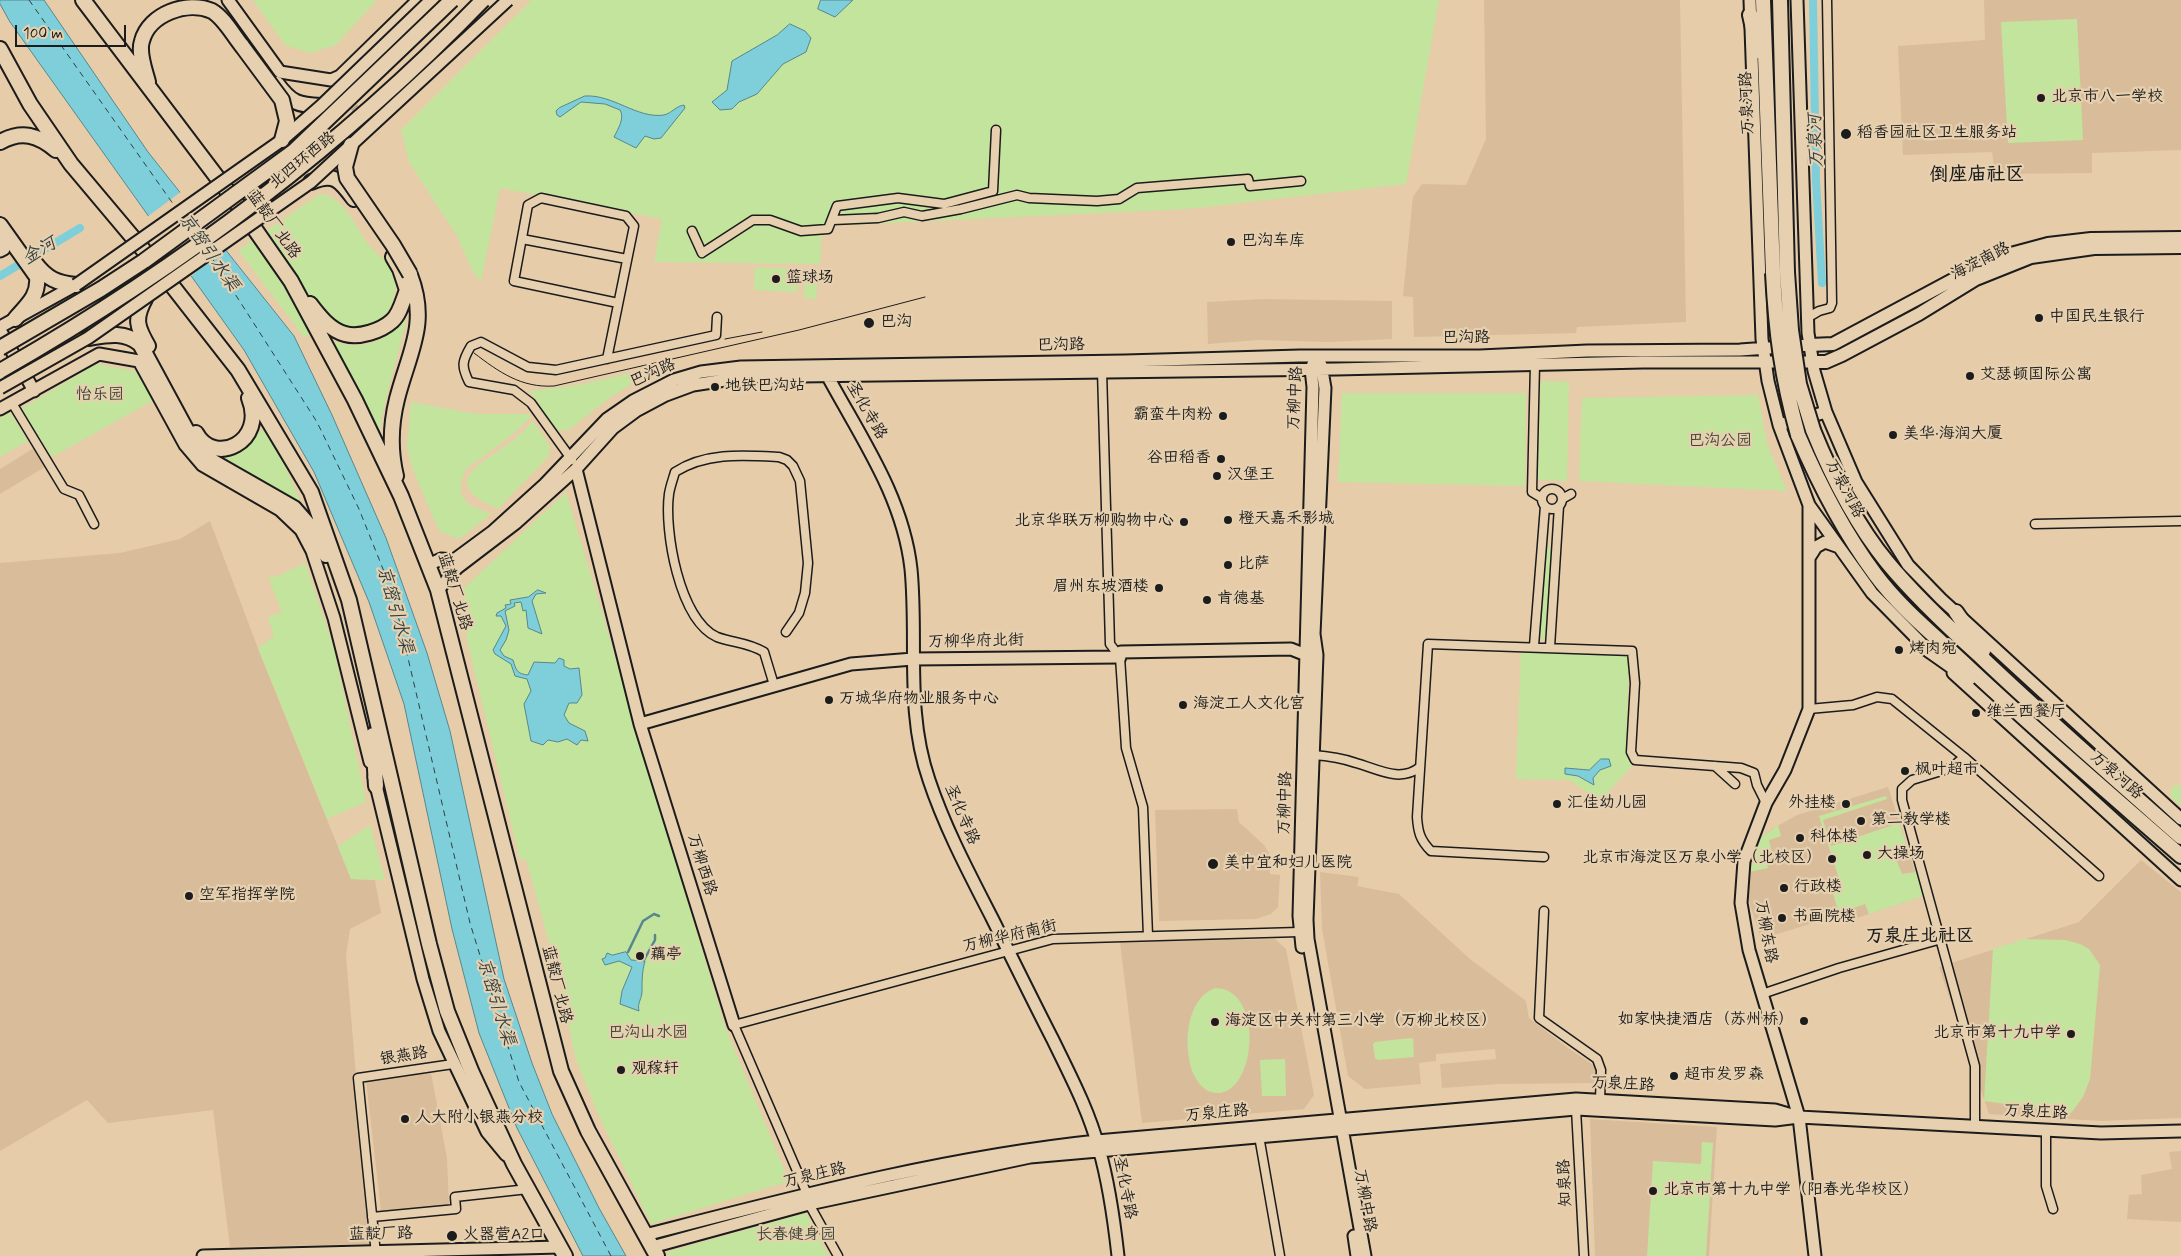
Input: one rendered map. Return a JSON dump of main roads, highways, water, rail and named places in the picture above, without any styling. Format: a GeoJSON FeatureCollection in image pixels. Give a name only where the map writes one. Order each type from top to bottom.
{"type":"FeatureCollection","features":[{"type":"Feature","properties":{"kind":"highway","name":"蓝靛厂北路"},"geometry":{"type":"LineString","coordinates":[[83,0],[238,205],[291,281],[355,400],[400,496],[438,590],[561,1071],[588,1131],[651,1246]]}},
{"type":"Feature","properties":{"kind":"highway"},"geometry":{"type":"LineString","coordinates":[[213,0],[222,9],[292,101],[302,105],[321,106]]}},
{"type":"Feature","properties":{"kind":"highway","name":"北四环西路"},"geometry":{"type":"LineString","coordinates":[[0,348],[101,289],[144,261],[293,152],[452,0]]}},
{"type":"Feature","properties":{"kind":"highway","name":"北四环西路"},"geometry":{"type":"LineString","coordinates":[[0,371],[74,328],[208,239],[366,113],[483,0]]}},
{"type":"Feature","properties":{"kind":"highway"},"geometry":{"type":"LineString","coordinates":[[467,39],[495,0]]}},
{"type":"Feature","properties":{"kind":"highway","name":"万泉河路"},"geometry":{"type":"LineString","coordinates":[[1763,0],[1764,82],[1780,272],[1799,384],[1813,430],[1832,477],[1886,561],[1922,601],[2001,676],[2181,837]]}},
{"type":"Feature","properties":{"kind":"highway","name":"万泉河路"},"geometry":{"type":"LineString","coordinates":[[1780,0],[1780,272],[1776,331],[1785,386],[1798,435],[1818,483],[1844,528],[1876,575],[1910,613],[2013,710],[2181,856]]}},
{"type":"Feature","properties":{"kind":"highway"},"geometry":{"type":"LineString","coordinates":[[149,88],[142,59],[141,42],[149,24],[164,11],[184,5],[200,4],[213,11],[282,100],[288,121],[282,140]]}},
{"type":"Feature","properties":{"kind":"highway"},"geometry":{"type":"LineString","coordinates":[[1750,15],[1764,82]]}},
{"type":"Feature","properties":{"kind":"highway"},"geometry":{"type":"LineString","coordinates":[[0,49],[30,104],[72,164],[156,265],[238,370],[311,492],[349,600],[447,1011],[472,1073],[514,1164],[562,1252]]}},
{"type":"Feature","properties":{"kind":"highway"},"geometry":{"type":"LineString","coordinates":[[0,142],[22,135],[41,138],[72,164]]}},
{"type":"Feature","properties":{"kind":"highway"},"geometry":{"type":"LineString","coordinates":[[351,145],[345,167],[348,178],[393,245],[410,274],[418,295],[418,323],[413,350],[397,399],[394,423],[394,466],[400,496]]}},
{"type":"Feature","properties":{"kind":"highway"},"geometry":{"type":"LineString","coordinates":[[291,281],[327,324],[345,335],[364,334],[381,328],[393,320],[407,290],[400,269],[388,248],[344,185],[332,177],[324,176],[310,182]]}},
{"type":"Feature","properties":{"kind":"highway"},"geometry":{"type":"LineString","coordinates":[[0,216],[47,278],[62,284],[76,285]]}},
{"type":"Feature","properties":{"kind":"highway"},"geometry":{"type":"LineString","coordinates":[[0,225],[37,277],[38,287],[34,298],[15,319]]}},
{"type":"Feature","properties":{"kind":"highway"},"geometry":{"type":"LineString","coordinates":[[145,299],[138,311],[139,331],[210,460],[294,508],[308,524],[349,600]]}},
{"type":"Feature","properties":{"kind":"highway"},"geometry":{"type":"LineString","coordinates":[[88,338],[117,334],[133,338],[140,344],[193,442],[215,448],[227,448],[238,444],[251,430],[254,423],[253,408],[238,370]]}},
{"type":"Feature","properties":{"kind":"highway"},"geometry":{"type":"LineString","coordinates":[[1956,612],[2001,676]]}},
{"type":"Feature","properties":{"kind":"highway"},"geometry":{"type":"LineString","coordinates":[[1925,646],[2013,710]]}},
{"type":"Feature","properties":{"kind":"highway"},"geometry":{"type":"LineString","coordinates":[[370,694],[376,786]]}},
{"type":"Feature","properties":{"kind":"main road","name":"海淀南路"},"geometry":{"type":"LineString","coordinates":[[1810,345],[1833,344],[1960,276],[2007,255],[2028,248],[2091,238],[2181,238]]}},
{"type":"Feature","properties":{"kind":"main road","name":"海淀南路"},"geometry":{"type":"LineString","coordinates":[[1812,362],[1826,362],[1842,355],[1919,314],[1976,280],[2031,256],[2094,248],[2181,247]]}},
{"type":"Feature","properties":{"kind":"water","name":"京密引水渠"},"geometry":{"type":"Polygon","coordinates":[[[0,0],[44,0],[148,152],[294,336],[332,415],[386,538],[427,653],[450,731],[504,979],[532,1063],[552,1114],[599,1208],[626,1256],[583,1256],[517,1128],[479,1033],[452,929],[404,704],[369,602],[314,472],[244,350],[10,22],[0,4],[0,0]]]}},
{"type":"Feature","properties":{"kind":"water"},"geometry":{"type":"Polygon","coordinates":[[[821,0],[853,0],[835,17],[818,9],[821,0]]]}},
{"type":"Feature","properties":{"kind":"water"},"geometry":{"type":"Polygon","coordinates":[[[790,24],[805,31],[811,38],[806,52],[783,64],[757,94],[739,102],[732,109],[720,110],[712,102],[727,90],[732,61],[777,35],[790,24]]]}},
{"type":"Feature","properties":{"kind":"water"},"geometry":{"type":"Polygon","coordinates":[[[585,96],[595,96],[654,115],[667,114],[684,105],[685,108],[661,138],[654,139],[645,136],[636,148],[614,137],[622,116],[620,110],[605,104],[581,102],[560,117],[557,115],[556,111],[559,108],[585,96]]]}},
{"type":"Feature","properties":{"kind":"water"},"geometry":{"type":"Polygon","coordinates":[[[538,590],[546,593],[536,594],[532,601],[542,634],[528,628],[526,610],[523,611],[521,602],[514,603],[515,606],[505,611],[509,630],[500,650],[504,656],[513,660],[521,674],[528,675],[534,662],[555,663],[559,658],[564,660],[564,666],[570,669],[579,668],[582,695],[577,703],[569,703],[564,715],[569,723],[585,731],[588,741],[581,740],[577,745],[567,739],[558,742],[548,740],[543,745],[531,741],[524,704],[531,691],[527,679],[515,676],[511,664],[495,654],[493,650],[506,626],[501,616],[496,616],[497,613],[506,608],[505,605],[511,604],[510,600],[528,597],[538,590]]]}},
{"type":"Feature","properties":{"kind":"water"},"geometry":{"type":"Polygon","coordinates":[[[1601,759],[1609,759],[1611,766],[1600,770],[1593,778],[1594,785],[1578,776],[1565,774],[1565,768],[1589,770],[1601,759]]]}},
{"type":"Feature","properties":{"kind":"water"},"geometry":{"type":"Polygon","coordinates":[[[626,952],[631,960],[645,961],[639,1011],[620,1004],[622,991],[632,967],[619,961],[605,965],[602,959],[605,958],[607,953],[612,955],[626,952]]]}},
{"type":"Feature","properties":{"kind":"waterway","name":"万泉河"},"geometry":{"type":"LineString","coordinates":[[1813,0],[1816,180],[1822,283]]}},
{"type":"Feature","properties":{"kind":"waterway","name":"金河"},"geometry":{"type":"LineString","coordinates":[[0,276],[80,228]]}},
{"type":"Feature","properties":{"kind":"waterway"},"geometry":{"type":"LineString","coordinates":[[628,952],[643,921],[654,914],[659,916]]}},
{"type":"Feature","properties":{"kind":"waterway"},"geometry":{"type":"LineString","coordinates":[[644,960],[655,940],[655,935]]}},
{"type":"Feature","properties":{"kind":"tunnel"},"geometry":{"type":"LineString","coordinates":[[346,98],[378,134]]}},
{"type":"Feature","properties":{"kind":"tram line"},"geometry":{"type":"LineString","coordinates":[[474,353],[511,377],[531,384],[554,386],[799,330],[925,297]]}},
{"type":"Feature","properties":{"kind":"tram line"},"geometry":{"type":"LineString","coordinates":[[725,339],[762,332]]}},
{"type":"Feature","properties":{"kind":"place","name":"北京市八一学校"},"geometry":{"type":"Point","coordinates":[2041,98]}},
{"type":"Feature","properties":{"kind":"place","name":"稻香园社区卫生服务站"},"geometry":{"type":"Point","coordinates":[1846,134]}},
{"type":"Feature","properties":{"kind":"place","name":"巴沟车库"},"geometry":{"type":"Point","coordinates":[1231,242]}},
{"type":"Feature","properties":{"kind":"place","name":"篮球场"},"geometry":{"type":"Point","coordinates":[776,279]}},
{"type":"Feature","properties":{"kind":"place","name":"中国民生银行"},"geometry":{"type":"Point","coordinates":[2039,318]}},
{"type":"Feature","properties":{"kind":"place","name":"巴沟"},"geometry":{"type":"Point","coordinates":[869,323]}},
{"type":"Feature","properties":{"kind":"place","name":"艾瑟顿国际公寓"},"geometry":{"type":"Point","coordinates":[1970,376]}},
{"type":"Feature","properties":{"kind":"place","name":"地铁巴沟站"},"geometry":{"type":"Point","coordinates":[715,387]}},
{"type":"Feature","properties":{"kind":"place","name":"霸蛮牛肉粉"},"geometry":{"type":"Point","coordinates":[1223,416]}},
{"type":"Feature","properties":{"kind":"place","name":"美华·海润大厦"},"geometry":{"type":"Point","coordinates":[1893,435]}},
{"type":"Feature","properties":{"kind":"place","name":"谷田稻香"},"geometry":{"type":"Point","coordinates":[1221,459]}},
{"type":"Feature","properties":{"kind":"place","name":"汉堡王"},"geometry":{"type":"Point","coordinates":[1217,476]}},
{"type":"Feature","properties":{"kind":"place","name":"橙天嘉禾影城"},"geometry":{"type":"Point","coordinates":[1228,520]}},
{"type":"Feature","properties":{"kind":"place","name":"北京华联万柳购物中心"},"geometry":{"type":"Point","coordinates":[1184,522]}},
{"type":"Feature","properties":{"kind":"place","name":"比萨"},"geometry":{"type":"Point","coordinates":[1228,565]}},
{"type":"Feature","properties":{"kind":"place","name":"眉州东坡酒楼"},"geometry":{"type":"Point","coordinates":[1159,588]}},
{"type":"Feature","properties":{"kind":"place","name":"肯德基"},"geometry":{"type":"Point","coordinates":[1207,600]}},
{"type":"Feature","properties":{"kind":"place","name":"烤肉宛"},"geometry":{"type":"Point","coordinates":[1899,650]}},
{"type":"Feature","properties":{"kind":"place","name":"万城华府物业服务中心"},"geometry":{"type":"Point","coordinates":[829,700]}},
{"type":"Feature","properties":{"kind":"place","name":"海淀工人文化宫"},"geometry":{"type":"Point","coordinates":[1183,705]}},
{"type":"Feature","properties":{"kind":"place","name":"维兰西餐厅"},"geometry":{"type":"Point","coordinates":[1976,713]}},
{"type":"Feature","properties":{"kind":"place","name":"枫叶超市"},"geometry":{"type":"Point","coordinates":[1905,771]}},
{"type":"Feature","properties":{"kind":"place","name":"汇佳幼儿园"},"geometry":{"type":"Point","coordinates":[1557,804]}},
{"type":"Feature","properties":{"kind":"place","name":"外挂楼"},"geometry":{"type":"Point","coordinates":[1846,804]}},
{"type":"Feature","properties":{"kind":"place","name":"第二教学楼"},"geometry":{"type":"Point","coordinates":[1861,821]}},
{"type":"Feature","properties":{"kind":"place","name":"科体楼"},"geometry":{"type":"Point","coordinates":[1800,838]}},
{"type":"Feature","properties":{"kind":"place","name":"大操场"},"geometry":{"type":"Point","coordinates":[1867,855]}},
{"type":"Feature","properties":{"kind":"place","name":"北京市海淀区万泉小学（北校区）"},"geometry":{"type":"Point","coordinates":[1832,859]}},
{"type":"Feature","properties":{"kind":"place","name":"美中宜和妇儿医院"},"geometry":{"type":"Point","coordinates":[1213,864]}},
{"type":"Feature","properties":{"kind":"place","name":"行政楼"},"geometry":{"type":"Point","coordinates":[1784,888]}},
{"type":"Feature","properties":{"kind":"place","name":"空军指挥学院"},"geometry":{"type":"Point","coordinates":[189,896]}},
{"type":"Feature","properties":{"kind":"place","name":"书画院楼"},"geometry":{"type":"Point","coordinates":[1782,918]}},
{"type":"Feature","properties":{"kind":"place","name":"藕亭"},"geometry":{"type":"Point","coordinates":[640,956]}},
{"type":"Feature","properties":{"kind":"place","name":"如家快捷酒店（苏州桥）"},"geometry":{"type":"Point","coordinates":[1804,1021]}},
{"type":"Feature","properties":{"kind":"place","name":"海淀区中关村第三小学（万柳北校区）"},"geometry":{"type":"Point","coordinates":[1215,1022]}},
{"type":"Feature","properties":{"kind":"place","name":"北京市第十九中学"},"geometry":{"type":"Point","coordinates":[2071,1034]}},
{"type":"Feature","properties":{"kind":"place","name":"观稼轩"},"geometry":{"type":"Point","coordinates":[621,1070]}},
{"type":"Feature","properties":{"kind":"place","name":"超市发罗森"},"geometry":{"type":"Point","coordinates":[1674,1076]}},
{"type":"Feature","properties":{"kind":"place","name":"人大附小银燕分校"},"geometry":{"type":"Point","coordinates":[405,1119]}},
{"type":"Feature","properties":{"kind":"place","name":"北京市第十九中学（阳春光华校区）"},"geometry":{"type":"Point","coordinates":[1653,1191]}},
{"type":"Feature","properties":{"kind":"place","name":"火器营A2口"},"geometry":{"type":"Point","coordinates":[452,1236]}},
{"type":"Feature","properties":{"kind":"district","name":"倒座庙社区"},"geometry":{"type":"Point","coordinates":[1977,176]}},
{"type":"Feature","properties":{"kind":"district","name":"万泉庄北社区"},"geometry":{"type":"Point","coordinates":[1920,937]}},
{"type":"Feature","properties":{"kind":"park label","name":"怡乐园"},"geometry":{"type":"Point","coordinates":[100,396]}},
{"type":"Feature","properties":{"kind":"park label","name":"巴沟公园"},"geometry":{"type":"Point","coordinates":[1720,442]}},
{"type":"Feature","properties":{"kind":"park label","name":"巴沟山水园"},"geometry":{"type":"Point","coordinates":[648,1034]}},
{"type":"Feature","properties":{"kind":"park label","name":"长春健身园"},"geometry":{"type":"Point","coordinates":[796,1236]}}]}
